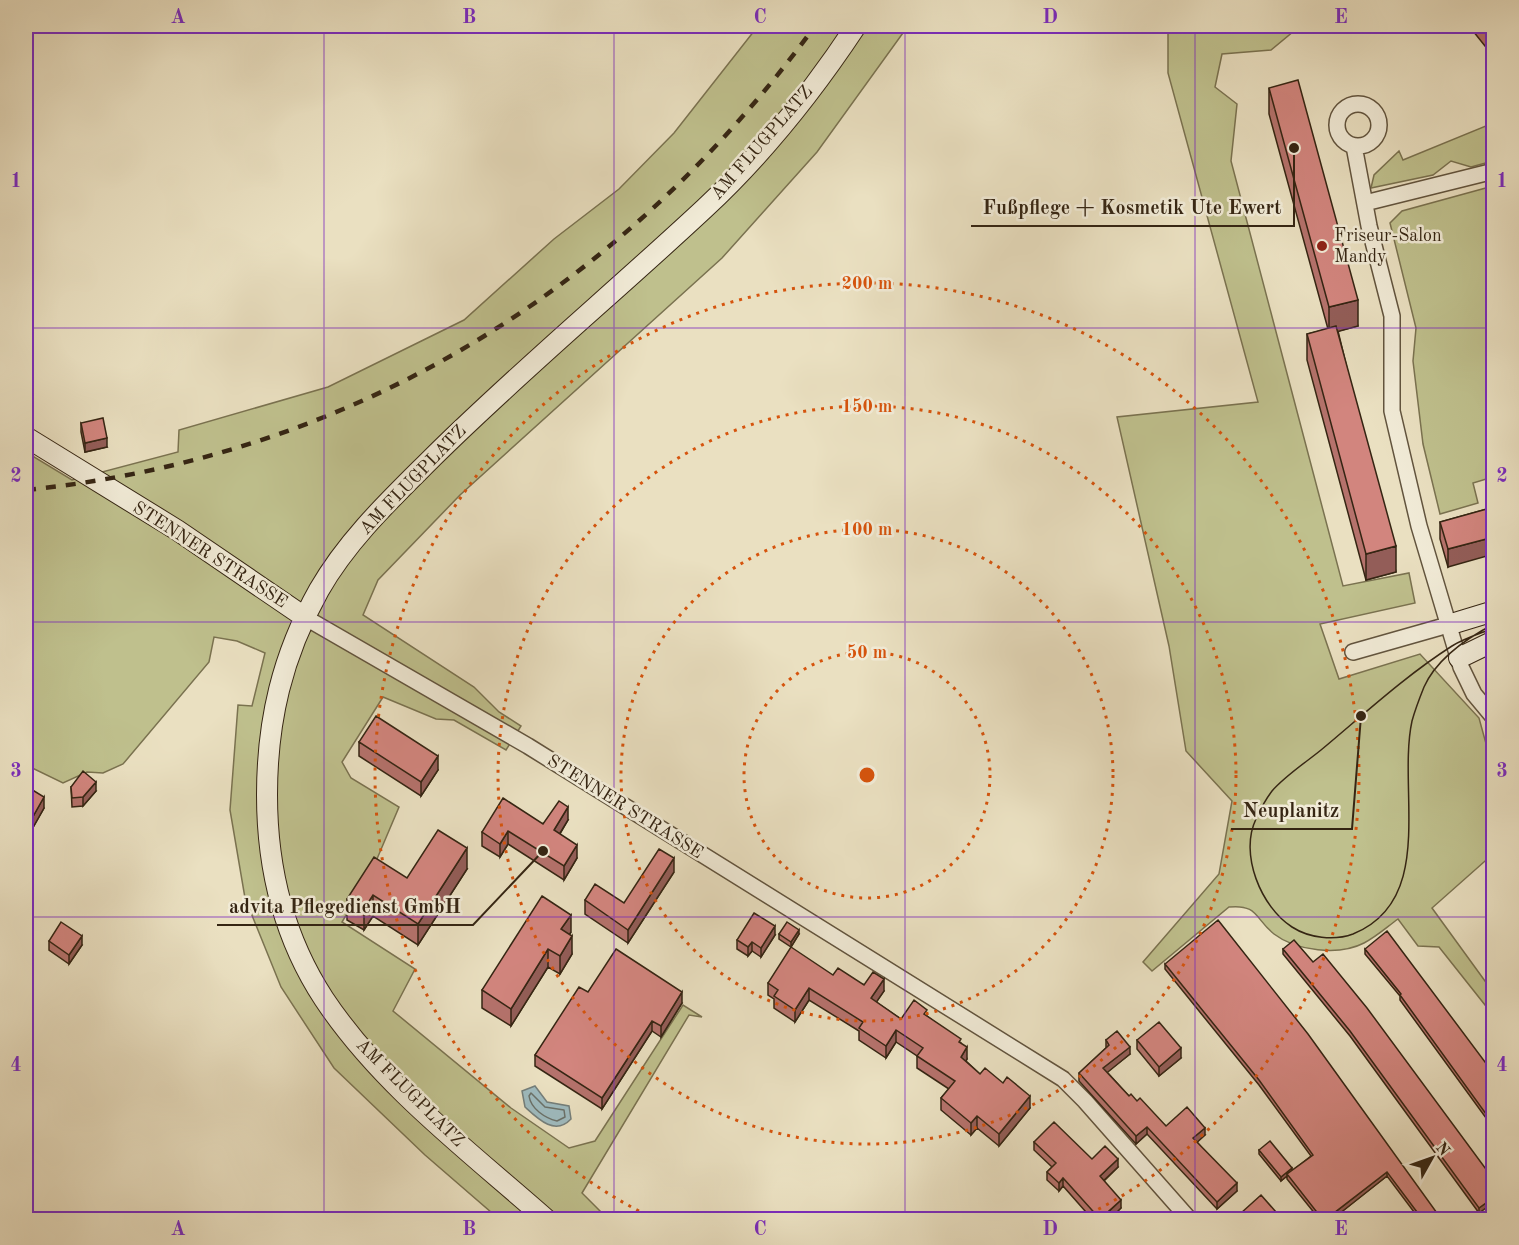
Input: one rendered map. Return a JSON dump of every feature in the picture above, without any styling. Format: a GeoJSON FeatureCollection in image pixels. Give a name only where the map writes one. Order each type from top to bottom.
{"type":"FeatureCollection","features":[{"type":"Feature","properties":{"kind":"main road","name":"AM FLUGPLATZ"},"geometry":{"type":"LineString","coordinates":[[547,1220],[421,1108],[373,1060],[325,1000],[296,948],[285,918],[268,849],[267,764],[271,718],[278,685],[306,618],[328,574],[375,514],[499,393],[708,206],[769,141],[831,63],[856,26]]}},
{"type":"Feature","properties":{"kind":"main road","name":"STENNER STRASSE"},"geometry":{"type":"LineString","coordinates":[[26,437],[177,530],[306,618]]}},
{"type":"Feature","properties":{"kind":"main road"},"geometry":{"type":"LineString","coordinates":[[1448,625],[1494,611]]}},
{"type":"Feature","properties":{"kind":"main road"},"geometry":{"type":"LineString","coordinates":[[1459,658],[1494,640]]}},
{"type":"Feature","properties":{"kind":"street"},"geometry":{"type":"LineString","coordinates":[[1354,146],[1392,316],[1392,411],[1419,526],[1459,658],[1474,694],[1494,718]]}},
{"type":"Feature","properties":{"kind":"street"},"geometry":{"type":"LineString","coordinates":[[1365,203],[1494,171]]}},
{"type":"Feature","properties":{"kind":"street","name":"STENNER STRASSE"},"geometry":{"type":"LineString","coordinates":[[306,618],[528,746],[1063,1079],[1190,1220]]}},
{"type":"Feature","properties":{"kind":"street"},"geometry":{"type":"LineString","coordinates":[[1353,652],[1448,625]]}},
{"type":"Feature","properties":{"kind":"green space"},"geometry":{"type":"Polygon","coordinates":[[[758,26],[908,26],[817,152],[722,258],[460,495],[378,580],[363,615],[474,687],[499,712],[521,726],[506,750],[454,720],[436,719],[383,697],[342,762],[351,778],[399,807],[371,873],[342,922],[415,969],[393,1011],[511,1108],[569,1148],[595,1141],[683,1005],[702,1017],[689,1015],[582,1193],[608,1219],[499,1219],[425,1155],[334,1068],[281,987],[245,898],[230,810],[238,705],[252,706],[265,653],[237,641],[214,637],[209,662],[123,764],[103,773],[87,772],[63,783],[26,765],[26,452],[72,480],[178,452],[179,430],[328,387],[464,320],[554,239],[619,189],[674,133],[758,26]]]}},
{"type":"Feature","properties":{"kind":"green space"},"geometry":{"type":"Polygon","coordinates":[[[1157,26],[1300,26],[1271,50],[1222,54],[1215,87],[1237,104],[1231,161],[1343,586],[1409,573],[1415,603],[1320,624],[1339,679],[1420,654],[1479,718],[1493,769],[1493,854],[1432,908],[1493,992],[1493,1015],[1439,947],[1418,946],[1398,919],[1373,938],[1354,947],[1318,950],[1283,940],[1251,910],[1229,907],[1152,971],[1143,962],[1219,874],[1232,801],[1186,751],[1169,646],[1117,417],[1258,402],[1168,73],[1168,30],[1157,26]]]}},
{"type":"Feature","properties":{"kind":"green space"},"geometry":{"type":"Polygon","coordinates":[[[1493,123],[1493,161],[1471,167],[1451,161],[1433,175],[1371,188],[1374,175],[1399,151],[1403,160],[1493,123]]]}},
{"type":"Feature","properties":{"kind":"green space"},"geometry":{"type":"Polygon","coordinates":[[[1493,186],[1493,477],[1473,483],[1478,503],[1440,514],[1423,444],[1413,361],[1416,328],[1390,223],[1402,211],[1493,186]]]}},
{"type":"Feature","properties":{"kind":"water"},"geometry":{"type":"Polygon","coordinates":[[[535,1086],[547,1102],[569,1106],[571,1119],[565,1124],[553,1126],[541,1121],[530,1112],[525,1107],[522,1091],[535,1086]]]}},
{"type":"Feature","properties":{"kind":"building"},"geometry":{"type":"Polygon","coordinates":[[[1298,80],[1358,300],[1329,307],[1269,88],[1298,80]]]}},
{"type":"Feature","properties":{"kind":"building"},"geometry":{"type":"Polygon","coordinates":[[[1336,326],[1396,546],[1366,554],[1307,334],[1336,326]]]}},
{"type":"Feature","properties":{"kind":"building"},"geometry":{"type":"Polygon","coordinates":[[[103,418],[107,438],[85,443],[81,423],[103,418]]]}},
{"type":"Feature","properties":{"kind":"building"},"geometry":{"type":"Polygon","coordinates":[[[1494,507],[1494,537],[1448,549],[1440,522],[1494,507]]]}},
{"type":"Feature","properties":{"kind":"building"},"geometry":{"type":"Polygon","coordinates":[[[376,716],[438,756],[421,782],[359,742],[376,716]]]}},
{"type":"Feature","properties":{"kind":"building"},"geometry":{"type":"Polygon","coordinates":[[[83,771],[96,782],[83,797],[72,798],[71,787],[83,771]]]}},
{"type":"Feature","properties":{"kind":"building"},"geometry":{"type":"Polygon","coordinates":[[[26,786],[44,797],[31,820],[26,817],[26,786]]]}},
{"type":"Feature","properties":{"kind":"building"},"geometry":{"type":"Polygon","coordinates":[[[503,798],[543,824],[559,801],[568,807],[554,830],[577,845],[564,866],[508,831],[500,844],[482,832],[503,798]]]}},
{"type":"Feature","properties":{"kind":"building"},"geometry":{"type":"Polygon","coordinates":[[[438,830],[467,848],[418,924],[373,895],[364,909],[347,899],[374,857],[407,878],[438,830]]]}},
{"type":"Feature","properties":{"kind":"building"},"geometry":{"type":"Polygon","coordinates":[[[659,849],[674,858],[628,930],[585,900],[595,884],[624,903],[659,849]]]}},
{"type":"Feature","properties":{"kind":"building"},"geometry":{"type":"Polygon","coordinates":[[[542,896],[571,915],[561,929],[572,936],[560,956],[548,949],[511,1009],[482,990],[542,896]]]}},
{"type":"Feature","properties":{"kind":"building"},"geometry":{"type":"Polygon","coordinates":[[[754,913],[775,926],[761,948],[752,942],[748,947],[737,940],[754,913]]]}},
{"type":"Feature","properties":{"kind":"building"},"geometry":{"type":"Polygon","coordinates":[[[1218,920],[1308,1034],[1442,1220],[1423,1220],[1387,1172],[1334,1213],[1339,1220],[1323,1220],[1287,1174],[1313,1155],[1259,1080],[1165,964],[1218,920]]]}},
{"type":"Feature","properties":{"kind":"building"},"geometry":{"type":"Polygon","coordinates":[[[61,922],[82,936],[69,955],[49,941],[61,922]]]}},
{"type":"Feature","properties":{"kind":"building"},"geometry":{"type":"Polygon","coordinates":[[[787,922],[799,930],[791,942],[779,934],[787,922]]]}},
{"type":"Feature","properties":{"kind":"building"},"geometry":{"type":"Polygon","coordinates":[[[1387,931],[1494,1074],[1494,1094],[1492,1095],[1494,1097],[1494,1125],[1401,994],[1365,949],[1387,931]]]}},
{"type":"Feature","properties":{"kind":"building"},"geometry":{"type":"Polygon","coordinates":[[[1294,940],[1313,962],[1323,954],[1367,1008],[1494,1180],[1494,1197],[1479,1208],[1350,1031],[1283,949],[1294,940]]]}},
{"type":"Feature","properties":{"kind":"building"},"geometry":{"type":"Polygon","coordinates":[[[791,947],[833,975],[838,968],[864,985],[873,972],[884,979],[871,998],[901,1019],[914,1000],[927,1010],[924,1014],[961,1039],[959,1042],[967,1047],[961,1057],[980,1074],[985,1068],[1003,1083],[1007,1077],[1030,1096],[999,1134],[977,1116],[971,1123],[941,1098],[955,1081],[917,1056],[923,1048],[896,1030],[886,1046],[859,1028],[863,1022],[809,988],[795,1010],[774,996],[778,990],[768,983],[791,947]]]}},
{"type":"Feature","properties":{"kind":"building"},"geometry":{"type":"Polygon","coordinates":[[[616,949],[682,992],[661,1026],[652,1021],[602,1098],[535,1055],[579,987],[588,992],[616,949]]]}},
{"type":"Feature","properties":{"kind":"building"},"geometry":{"type":"Polygon","coordinates":[[[1159,1022],[1181,1048],[1159,1067],[1137,1040],[1159,1022]]]}},
{"type":"Feature","properties":{"kind":"building"},"geometry":{"type":"Polygon","coordinates":[[[1117,1031],[1130,1047],[1103,1068],[1129,1096],[1131,1094],[1137,1101],[1140,1098],[1166,1126],[1187,1107],[1205,1128],[1193,1138],[1237,1183],[1217,1202],[1147,1127],[1136,1136],[1079,1073],[1109,1045],[1106,1040],[1117,1031]]]}},
{"type":"Feature","properties":{"kind":"building"},"geometry":{"type":"Polygon","coordinates":[[[1054,1122],[1092,1159],[1105,1146],[1118,1159],[1100,1176],[1121,1200],[1100,1219],[1063,1178],[1059,1183],[1047,1172],[1056,1163],[1034,1142],[1054,1122]]]}},
{"type":"Feature","properties":{"kind":"building"},"geometry":{"type":"Polygon","coordinates":[[[1270,1141],[1292,1168],[1281,1177],[1259,1150],[1270,1141]]]}},
{"type":"Feature","properties":{"kind":"building"},"geometry":{"type":"Polygon","coordinates":[[[1261,1195],[1283,1220],[1247,1220],[1241,1213],[1261,1195]]]}},
{"type":"Feature","properties":{"kind":"tram line"},"geometry":{"type":"LineString","coordinates":[[1494,624],[1474,636],[1463,642],[1445,658],[1424,687],[1412,721],[1409,749],[1408,841],[1405,870],[1396,896],[1379,918],[1353,934],[1322,937],[1306,934],[1292,927],[1271,907],[1256,879],[1252,863],[1251,833],[1270,794],[1277,785],[1418,670],[1457,643],[1467,638],[1472,636],[1478,634],[1488,630],[1494,628]]}},
{"type":"Feature","properties":{"kind":"railway"},"geometry":{"type":"LineString","coordinates":[[26,490],[146,471],[260,441],[368,398],[471,344],[567,280],[657,205],[739,120],[815,26]]}},
{"type":"Feature","properties":{"kind":"place","name":"Fußpflege + Kosmetik Ute Ewert"},"geometry":{"type":"Point","coordinates":[1294,148]}},
{"type":"Feature","properties":{"kind":"place","name":"Friseur-Salon Mandy"},"geometry":{"type":"Point","coordinates":[1322,246]}},
{"type":"Feature","properties":{"kind":"place","name":"Neuplanitz"},"geometry":{"type":"Point","coordinates":[1361,716]}},
{"type":"Feature","properties":{"kind":"place","name":"advita Pflegedienst GmbH"},"geometry":{"type":"Point","coordinates":[543,851]}}]}
